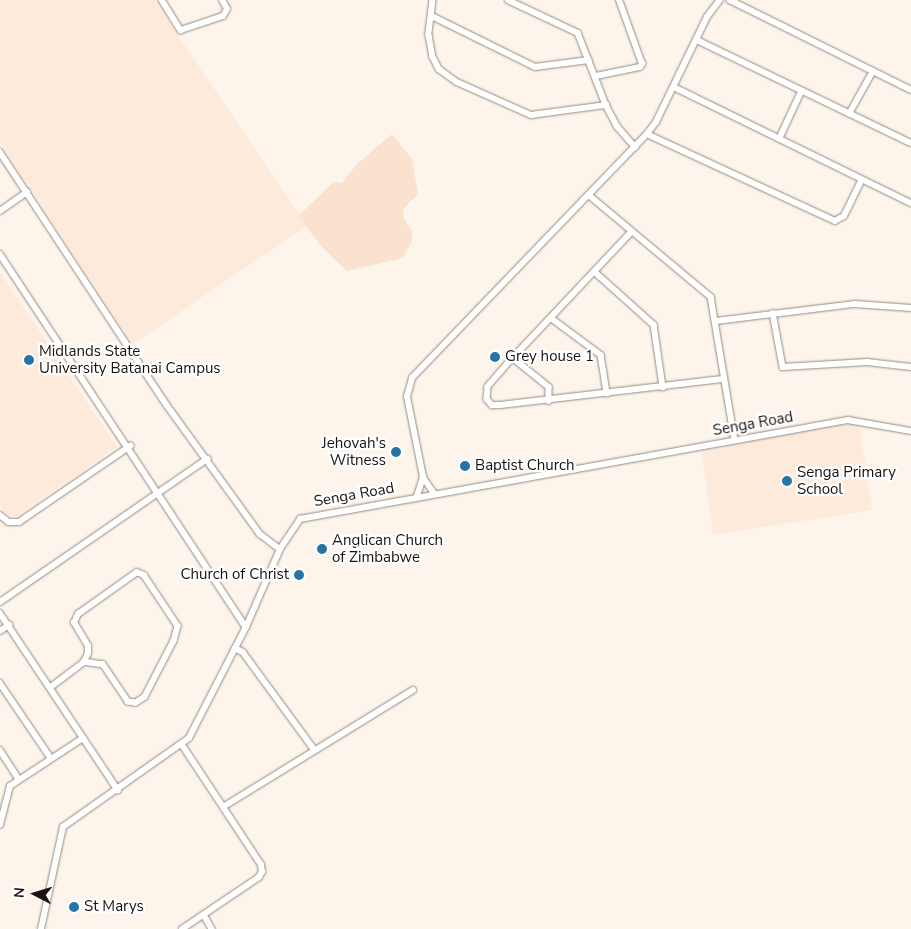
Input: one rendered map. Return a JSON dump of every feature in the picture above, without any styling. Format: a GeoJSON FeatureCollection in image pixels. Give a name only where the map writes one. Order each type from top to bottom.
{"type":"FeatureCollection","features":[{"type":"Feature","properties":{"kind":"street"},"geometry":{"type":"LineString","coordinates":[[162,0],[181,30],[223,16],[227,8],[222,0]]}},
{"type":"Feature","properties":{"kind":"street"},"geometry":{"type":"LineString","coordinates":[[433,0],[429,35],[435,63],[456,82],[531,115],[606,105]]}},
{"type":"Feature","properties":{"kind":"street"},"geometry":{"type":"LineString","coordinates":[[508,0],[578,34],[606,105],[617,126],[635,147]]}},
{"type":"Feature","properties":{"kind":"street"},"geometry":{"type":"LineString","coordinates":[[596,76],[642,64],[619,0]]}},
{"type":"Feature","properties":{"kind":"street"},"geometry":{"type":"LineString","coordinates":[[434,493],[423,477],[406,397],[412,378],[647,134],[674,88],[707,17],[720,0]]}},
{"type":"Feature","properties":{"kind":"street"},"geometry":{"type":"LineString","coordinates":[[730,0],[911,90]]}},
{"type":"Feature","properties":{"kind":"street"},"geometry":{"type":"LineString","coordinates":[[432,16],[535,67],[589,60]]}},
{"type":"Feature","properties":{"kind":"street"},"geometry":{"type":"LineString","coordinates":[[697,40],[801,92],[911,143]]}},
{"type":"Feature","properties":{"kind":"street"},"geometry":{"type":"LineString","coordinates":[[848,114],[873,71]]}},
{"type":"Feature","properties":{"kind":"street"},"geometry":{"type":"LineString","coordinates":[[674,88],[860,181],[911,203]]}},
{"type":"Feature","properties":{"kind":"street"},"geometry":{"type":"LineString","coordinates":[[779,139],[801,92]]}},
{"type":"Feature","properties":{"kind":"street"},"geometry":{"type":"LineString","coordinates":[[647,134],[835,221],[844,216],[860,181]]}},
{"type":"Feature","properties":{"kind":"street"},"geometry":{"type":"LineString","coordinates":[[0,152],[3,162],[27,192],[167,404],[260,534],[280,549]]}},
{"type":"Feature","properties":{"kind":"street"},"geometry":{"type":"LineString","coordinates":[[0,211],[27,192]]}},
{"type":"Feature","properties":{"kind":"street"},"geometry":{"type":"LineString","coordinates":[[589,195],[631,233],[709,294],[716,321],[723,379],[734,440]]}},
{"type":"Feature","properties":{"kind":"street"},"geometry":{"type":"LineString","coordinates":[[631,233],[513,358],[488,387],[487,399],[492,405],[501,406],[723,379]]}},
{"type":"Feature","properties":{"kind":"street"},"geometry":{"type":"LineString","coordinates":[[0,254],[130,446],[246,627]]}},
{"type":"Feature","properties":{"kind":"street"},"geometry":{"type":"LineString","coordinates":[[595,272],[654,325],[663,387]]}},
{"type":"Feature","properties":{"kind":"street"},"geometry":{"type":"LineString","coordinates":[[716,321],[855,304],[911,308]]}},
{"type":"Feature","properties":{"kind":"street"},"geometry":{"type":"LineString","coordinates":[[773,313],[783,367],[858,362],[911,367]]}},
{"type":"Feature","properties":{"kind":"street"},"geometry":{"type":"LineString","coordinates":[[551,318],[601,355],[607,394]]}},
{"type":"Feature","properties":{"kind":"street"},"geometry":{"type":"LineString","coordinates":[[513,358],[549,387],[549,401]]}},
{"type":"Feature","properties":{"kind":"street","name":"Senga Road"},"geometry":{"type":"LineString","coordinates":[[41,929],[63,827],[182,745],[197,724],[246,627],[280,549],[293,526],[306,516],[848,420],[911,431]]}},
{"type":"Feature","properties":{"kind":"street"},"geometry":{"type":"LineString","coordinates":[[0,515],[9,522],[19,522],[130,446]]}},
{"type":"Feature","properties":{"kind":"street"},"geometry":{"type":"LineString","coordinates":[[0,602],[207,458]]}},
{"type":"Feature","properties":{"kind":"street"},"geometry":{"type":"LineString","coordinates":[[417,496],[423,477]]}},
{"type":"Feature","properties":{"kind":"street"},"geometry":{"type":"LineString","coordinates":[[50,687],[84,662],[88,646],[75,626],[75,618],[133,574],[144,575],[178,626],[174,641],[144,699],[136,702],[126,700],[103,665],[84,662]]}},
{"type":"Feature","properties":{"kind":"street"},"geometry":{"type":"LineString","coordinates":[[0,613],[118,790]]}},
{"type":"Feature","properties":{"kind":"street"},"geometry":{"type":"LineString","coordinates":[[0,631],[9,625]]}},
{"type":"Feature","properties":{"kind":"street"},"geometry":{"type":"LineString","coordinates":[[235,648],[243,652],[314,749]]}},
{"type":"Feature","properties":{"kind":"street"},"geometry":{"type":"LineString","coordinates":[[0,683],[52,758]]}},
{"type":"Feature","properties":{"kind":"street"},"geometry":{"type":"LineString","coordinates":[[223,807],[314,749],[413,690]]}},
{"type":"Feature","properties":{"kind":"street"},"geometry":{"type":"LineString","coordinates":[[0,820],[8,790],[19,779],[83,738]]}},
{"type":"Feature","properties":{"kind":"street"},"geometry":{"type":"LineString","coordinates":[[182,745],[261,865],[262,872],[259,877],[182,929]]}},
{"type":"Feature","properties":{"kind":"street"},"geometry":{"type":"LineString","coordinates":[[0,750],[19,779]]}},
{"type":"Feature","properties":{"kind":"street"},"geometry":{"type":"LineString","coordinates":[[204,915],[212,929]]}},
{"type":"Feature","properties":{"kind":"shaded area"},"geometry":{"type":"Polygon","coordinates":[[[0,0],[154,0],[307,226],[133,344],[0,142],[0,0]]]}},
{"type":"Feature","properties":{"kind":"shaded area"},"geometry":{"type":"Polygon","coordinates":[[[392,134],[412,159],[418,194],[404,208],[403,217],[412,231],[412,241],[403,258],[347,271],[321,246],[298,216],[334,182],[342,183],[357,164],[392,134]]]}},
{"type":"Feature","properties":{"kind":"shaded area","name":"Midlands State University Batanai Campus"},"geometry":{"type":"Polygon","coordinates":[[[0,272],[117,447],[15,517],[4,512],[0,505],[0,272]]]}},
{"type":"Feature","properties":{"kind":"shaded area","name":"Senga Primary School"},"geometry":{"type":"Polygon","coordinates":[[[849,420],[860,429],[872,510],[713,535],[702,452],[849,420]]]}},
{"type":"Feature","properties":{"kind":"place","name":"Grey house 1"},"geometry":{"type":"Point","coordinates":[495,357]}},
{"type":"Feature","properties":{"kind":"place","name":"Midlands State University Batanai Campus"},"geometry":{"type":"Point","coordinates":[29,360]}},
{"type":"Feature","properties":{"kind":"place","name":"Jehovah's Witness"},"geometry":{"type":"Point","coordinates":[396,452]}},
{"type":"Feature","properties":{"kind":"place","name":"Baptist Church"},"geometry":{"type":"Point","coordinates":[465,466]}},
{"type":"Feature","properties":{"kind":"place","name":"Senga Primary School"},"geometry":{"type":"Point","coordinates":[787,481]}},
{"type":"Feature","properties":{"kind":"place","name":"Anglican Church of Zimbabwe"},"geometry":{"type":"Point","coordinates":[322,549]}},
{"type":"Feature","properties":{"kind":"place","name":"Church of Christ"},"geometry":{"type":"Point","coordinates":[299,575]}},
{"type":"Feature","properties":{"kind":"place","name":"St Marys"},"geometry":{"type":"Point","coordinates":[74,907]}}]}
